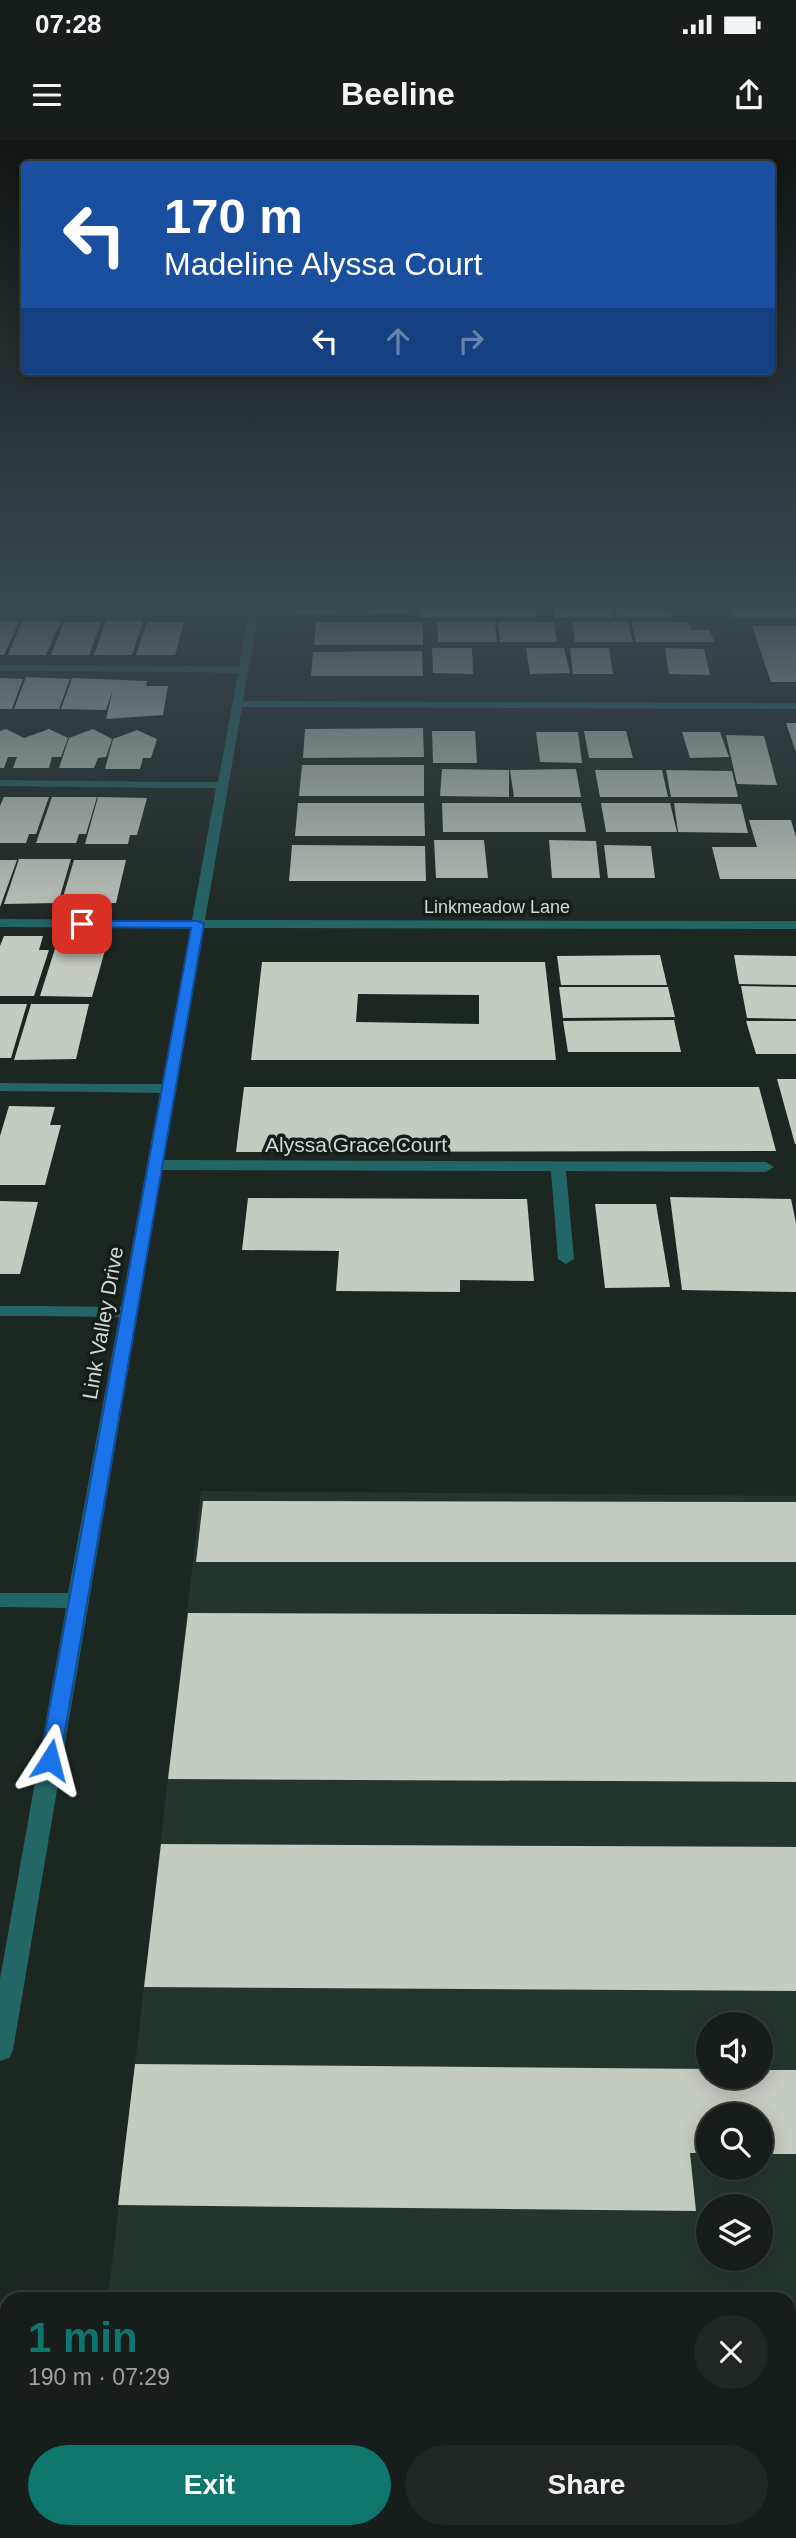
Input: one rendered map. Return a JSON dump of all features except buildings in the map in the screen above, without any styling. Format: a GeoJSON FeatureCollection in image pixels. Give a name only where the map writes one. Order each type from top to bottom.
{"type":"FeatureCollection","features":[{"type":"Feature","properties":{"kind":"street","name":"Link Valley Drive"},"geometry":{"type":"LineString","coordinates":[[1,2034],[235,717]]}},
{"type":"Feature","properties":{"kind":"street"},"geometry":{"type":"LineString","coordinates":[[0,783],[222,785]]}},
{"type":"Feature","properties":{"kind":"street","name":"Linkmeadow Lane"},"geometry":{"type":"LineString","coordinates":[[0,923],[796,925]]}},
{"type":"Feature","properties":{"kind":"street"},"geometry":{"type":"LineString","coordinates":[[0,1087],[167,1089]]}},
{"type":"Feature","properties":{"kind":"street","name":"Alyssa Grace Court"},"geometry":{"type":"LineString","coordinates":[[155,1165],[766,1167]]}},
{"type":"Feature","properties":{"kind":"street"},"geometry":{"type":"LineString","coordinates":[[558,1166],[565,1259]]}},
{"type":"Feature","properties":{"kind":"street"},"geometry":{"type":"LineString","coordinates":[[0,1311],[129,1312]]}},
{"type":"Feature","properties":{"kind":"street"},"geometry":{"type":"LineString","coordinates":[[0,1600],[77,1601]]}},
{"type":"Feature","properties":{"kind":"shaded area"},"geometry":{"type":"Polygon","coordinates":[[[201,1491],[796,1496],[796,2292],[109,2292],[201,1491]]]}},
{"type":"Feature","properties":{"kind":"route"},"geometry":{"type":"LineString","coordinates":[[50,1760],[198,924],[82,924]]}}]}
